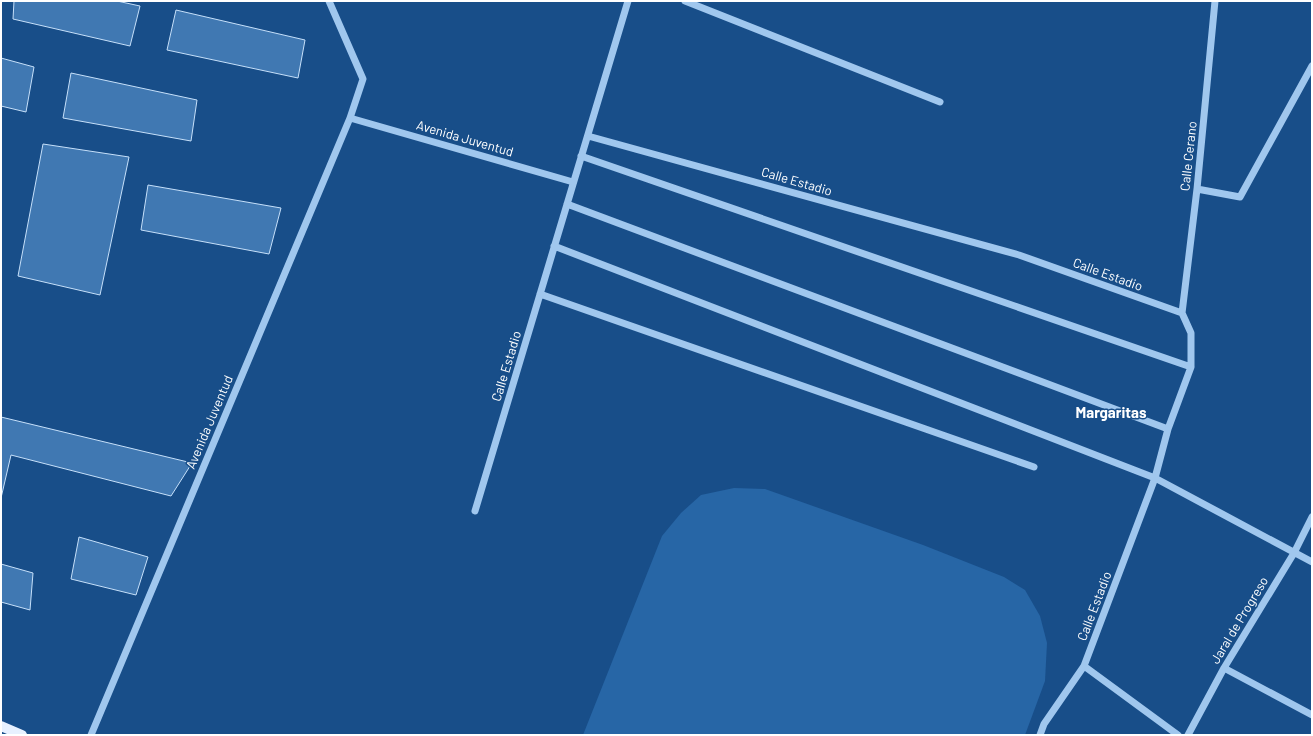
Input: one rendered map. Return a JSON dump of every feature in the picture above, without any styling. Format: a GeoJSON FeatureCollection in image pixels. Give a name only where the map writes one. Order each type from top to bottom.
{"type":"FeatureCollection","features":[{"type":"Feature","properties":{"kind":"main road"},"geometry":{"type":"LineString","coordinates":[[1,726],[22,735]]}},
{"type":"Feature","properties":{"kind":"street","name":"Avenida Juventud"},"geometry":{"type":"LineString","coordinates":[[91,735],[350,118],[363,79],[329,1]]}},
{"type":"Feature","properties":{"kind":"street","name":"Calle Estadio"},"geometry":{"type":"LineString","coordinates":[[475,511],[628,1]]}},
{"type":"Feature","properties":{"kind":"street"},"geometry":{"type":"LineString","coordinates":[[686,1],[940,102]]}},
{"type":"Feature","properties":{"kind":"street","name":"Calle Cerano"},"geometry":{"type":"LineString","coordinates":[[1182,313],[1197,189],[1215,1]]}},
{"type":"Feature","properties":{"kind":"street"},"geometry":{"type":"LineString","coordinates":[[1197,189],[1240,197],[1312,66]]}},
{"type":"Feature","properties":{"kind":"street","name":"Avenida Juventud"},"geometry":{"type":"LineString","coordinates":[[350,118],[574,182]]}},
{"type":"Feature","properties":{"kind":"street","name":"Calle Estadio"},"geometry":{"type":"LineString","coordinates":[[588,136],[1019,255],[1182,313],[1191,333],[1191,367],[1168,429],[1155,478],[1084,666],[1044,724],[1040,735]]}},
{"type":"Feature","properties":{"kind":"street"},"geometry":{"type":"LineString","coordinates":[[582,156],[1191,367]]}},
{"type":"Feature","properties":{"kind":"street"},"geometry":{"type":"LineString","coordinates":[[567,204],[1168,429]]}},
{"type":"Feature","properties":{"kind":"street"},"geometry":{"type":"LineString","coordinates":[[554,246],[1155,478],[1312,562]]}},
{"type":"Feature","properties":{"kind":"street"},"geometry":{"type":"LineString","coordinates":[[540,294],[1034,467]]}},
{"type":"Feature","properties":{"kind":"street","name":"Jaral de Progreso"},"geometry":{"type":"LineString","coordinates":[[1188,735],[1224,668],[1294,552],[1312,517]]}},
{"type":"Feature","properties":{"kind":"street"},"geometry":{"type":"LineString","coordinates":[[1084,666],[1178,735]]}},
{"type":"Feature","properties":{"kind":"street"},"geometry":{"type":"LineString","coordinates":[[1224,668],[1312,715]]}},
{"type":"Feature","properties":{"kind":"shaded area"},"geometry":{"type":"Polygon","coordinates":[[[734,488],[765,489],[923,545],[1004,577],[1025,590],[1040,616],[1047,643],[1045,681],[1025,735],[583,735],[662,536],[681,513],[701,495],[734,488]]]}},
{"type":"Feature","properties":{"kind":"building"},"geometry":{"type":"Polygon","coordinates":[[[14,1],[117,1],[140,6],[130,46],[13,19],[14,1]]]}},
{"type":"Feature","properties":{"kind":"building"},"geometry":{"type":"Polygon","coordinates":[[[176,10],[305,40],[298,78],[167,50],[176,10]]]}},
{"type":"Feature","properties":{"kind":"building"},"geometry":{"type":"Polygon","coordinates":[[[1,58],[34,67],[26,112],[1,106],[1,58]]]}},
{"type":"Feature","properties":{"kind":"building"},"geometry":{"type":"Polygon","coordinates":[[[71,73],[197,100],[191,141],[63,118],[71,73]]]}},
{"type":"Feature","properties":{"kind":"building"},"geometry":{"type":"Polygon","coordinates":[[[43,144],[129,157],[100,295],[18,276],[43,144]]]}},
{"type":"Feature","properties":{"kind":"building"},"geometry":{"type":"Polygon","coordinates":[[[148,185],[281,208],[269,254],[141,230],[148,185]]]}},
{"type":"Feature","properties":{"kind":"building"},"geometry":{"type":"Polygon","coordinates":[[[1,417],[192,463],[171,496],[11,455],[1,498],[1,417]]]}},
{"type":"Feature","properties":{"kind":"building"},"geometry":{"type":"Polygon","coordinates":[[[79,537],[148,557],[136,595],[71,579],[79,537]]]}},
{"type":"Feature","properties":{"kind":"building"},"geometry":{"type":"Polygon","coordinates":[[[1,564],[33,573],[30,610],[1,602],[1,564]]]}},
{"type":"Feature","properties":{"kind":"district","name":"Margaritas"},"geometry":{"type":"Point","coordinates":[1111,413]}}]}
